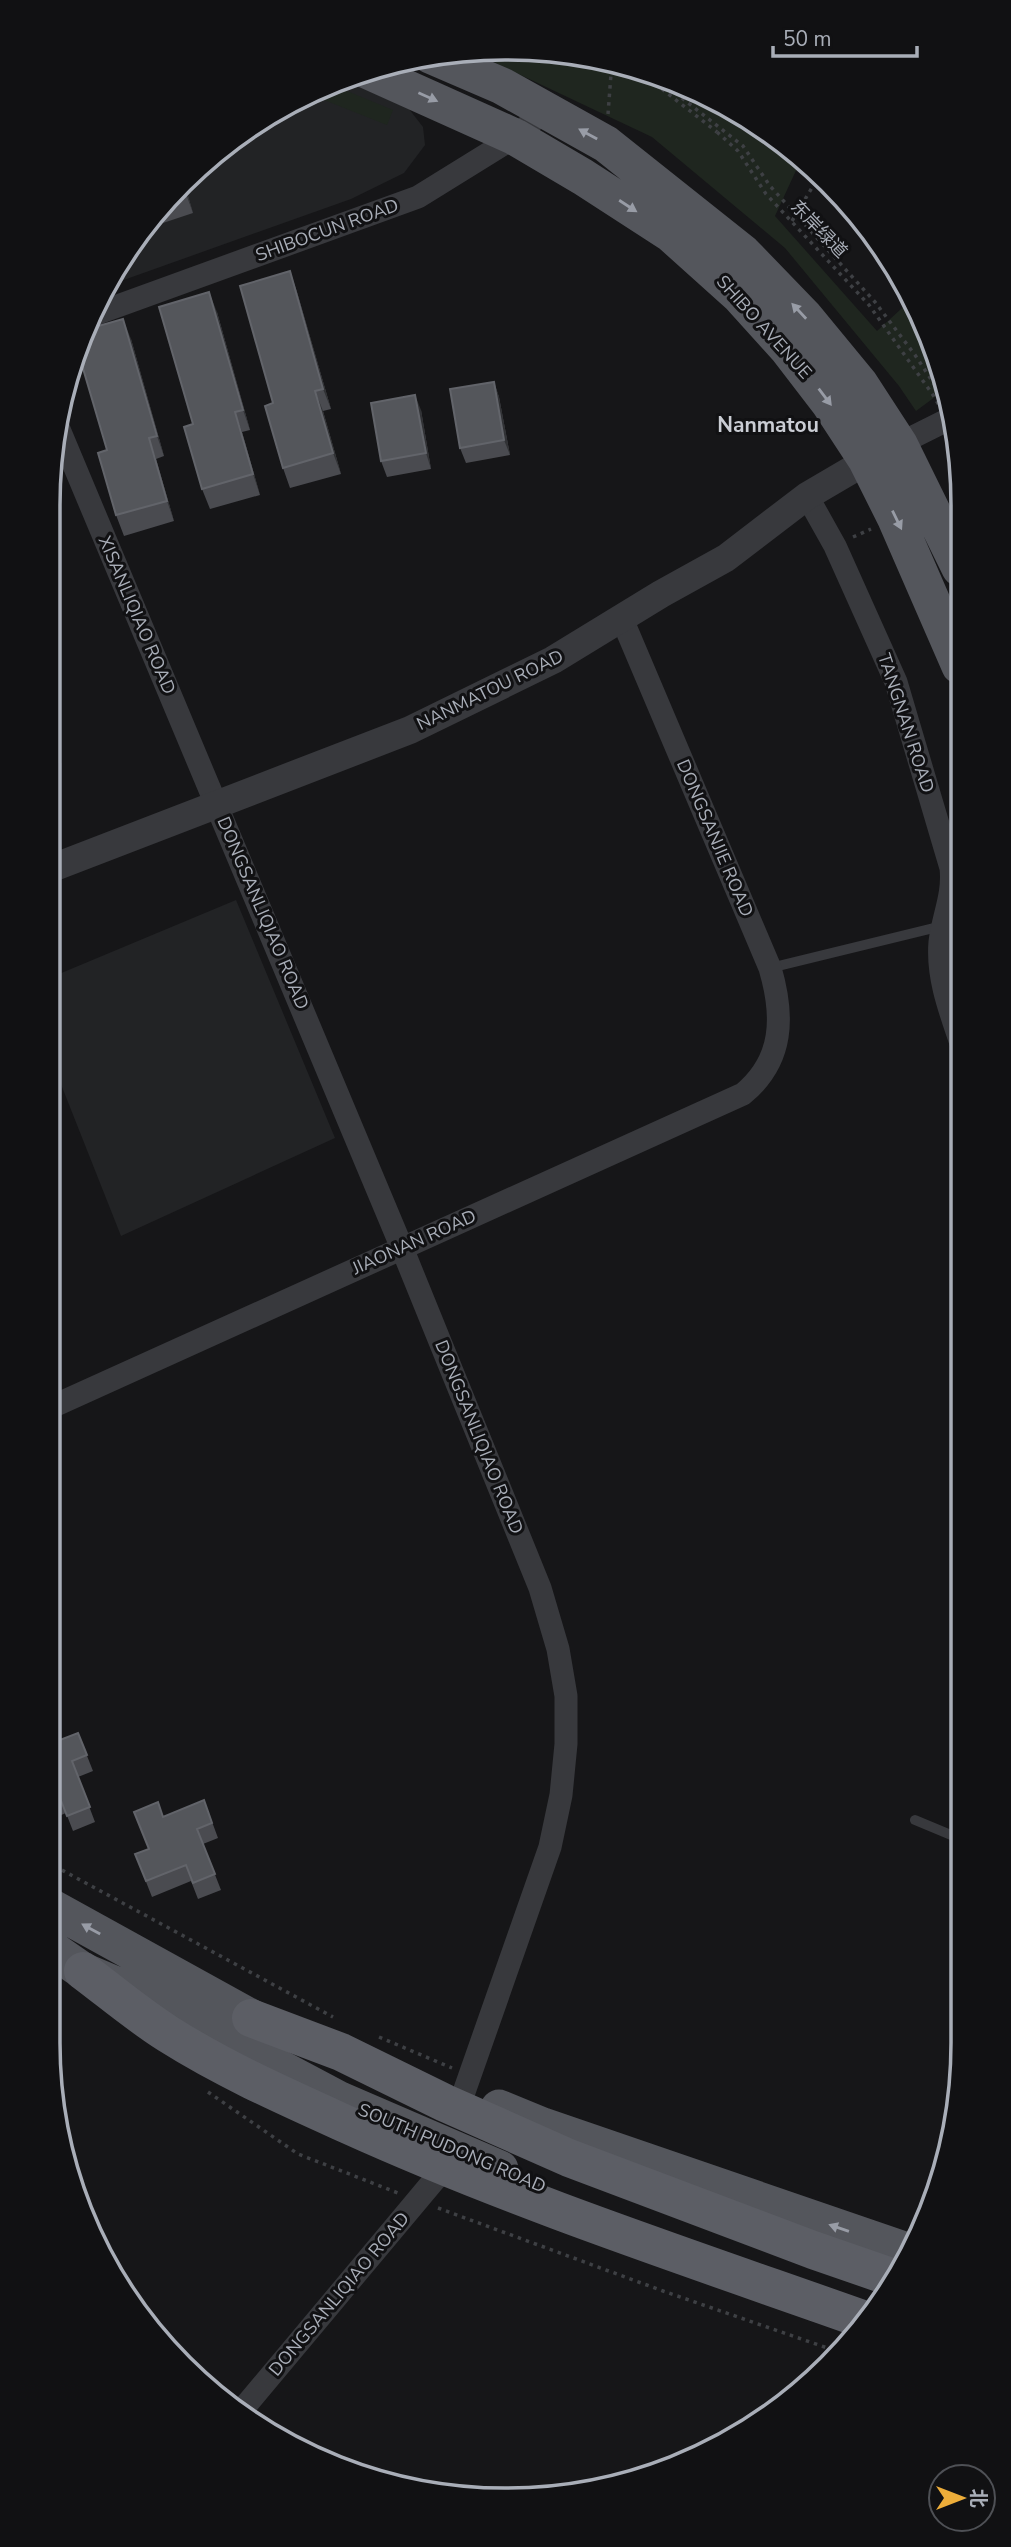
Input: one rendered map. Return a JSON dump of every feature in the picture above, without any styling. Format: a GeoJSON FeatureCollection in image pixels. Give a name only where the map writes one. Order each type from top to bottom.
{"type":"FeatureCollection","features":[{"type":"Feature","properties":{"kind":"highway"},"geometry":{"type":"LineString","coordinates":[[83,1971],[167,2033],[257,2084],[398,2148],[518,2195],[856,2317]]}},
{"type":"Feature","properties":{"kind":"highway"},"geometry":{"type":"LineString","coordinates":[[251,2018],[341,2052],[445,2103],[569,2158],[885,2275]]}},
{"type":"Feature","properties":{"kind":"main road","name":"SHIBO AVENUE"},"geometry":{"type":"LineString","coordinates":[[448,63],[502,86],[606,144],[743,253],[812,326],[860,384],[899,444],[951,550]]}},
{"type":"Feature","properties":{"kind":"main road","name":"SHIBO AVENUE"},"geometry":{"type":"LineString","coordinates":[[382,77],[515,137],[583,177],[671,234],[740,296],[787,348],[831,404],[866,459],[896,519],[951,645]]}},
{"type":"Feature","properties":{"kind":"main road","name":"SOUTH PUDONG ROAD"},"geometry":{"type":"LineString","coordinates":[[60,1912],[406,2104],[536,2163],[692,2224],[876,2288]]}},
{"type":"Feature","properties":{"kind":"main road","name":"SOUTH PUDONG ROAD"},"geometry":{"type":"LineString","coordinates":[[134,1953],[267,2001],[543,2126],[901,2249]]}},
{"type":"Feature","properties":{"kind":"main road","name":"SOUTH PUDONG ROAD"},"geometry":{"type":"LineString","coordinates":[[60,1957],[83,1971],[146,1998],[340,2100],[504,2171],[866,2303]]}},
{"type":"Feature","properties":{"kind":"main road","name":"SOUTH PUDONG ROAD"},"geometry":{"type":"LineString","coordinates":[[60,1960],[129,2021],[271,2108],[386,2159],[573,2233],[845,2331]]}},
{"type":"Feature","properties":{"kind":"street","name":"SHIBOCUN ROAD"},"geometry":{"type":"LineString","coordinates":[[104,311],[418,198],[515,137],[545,110]]}},
{"type":"Feature","properties":{"kind":"street"},"geometry":{"type":"LineString","coordinates":[[899,444],[944,422]]}},
{"type":"Feature","properties":{"kind":"street","name":"XISANLIQIAO ROAD"},"geometry":{"type":"LineString","coordinates":[[64,441],[217,803]]}},
{"type":"Feature","properties":{"kind":"street","name":"NANMATOU ROAD"},"geometry":{"type":"LineString","coordinates":[[60,865],[410,730],[554,660],[661,594],[726,558],[807,496],[866,459],[899,444]]}},
{"type":"Feature","properties":{"kind":"street","name":"TANGNAN ROAD"},"geometry":{"type":"LineString","coordinates":[[807,496],[835,546],[881,646],[906,710],[951,868]]}},
{"type":"Feature","properties":{"kind":"street","name":"DONGSANJIE ROAD"},"geometry":{"type":"LineString","coordinates":[[622,619],[770,968],[777,993],[779,1017],[777,1042],[770,1063]]}},
{"type":"Feature","properties":{"kind":"street","name":"DONGSANLIQIAO ROAD"},"geometry":{"type":"LineString","coordinates":[[217,803],[540,1588],[558,1648],[566,1696],[566,1744],[561,1795],[550,1847],[464,2092]]}},
{"type":"Feature","properties":{"kind":"street","name":"TANGNAN ROAD"},"geometry":{"type":"LineString","coordinates":[[951,895],[942,926],[940,962],[951,1009]]}},
{"type":"Feature","properties":{"kind":"street","name":"JIAONAN ROAD"},"geometry":{"type":"LineString","coordinates":[[60,1403],[743,1094],[758,1081],[770,1063]]}},
{"type":"Feature","properties":{"kind":"street","name":"DONGSANLIQIAO ROAD"},"geometry":{"type":"LineString","coordinates":[[247,2404],[436,2178]]}},
{"type":"Feature","properties":{"kind":"lane"},"geometry":{"type":"LineString","coordinates":[[770,968],[942,926]]}},
{"type":"Feature","properties":{"kind":"lane"},"geometry":{"type":"LineString","coordinates":[[915,1820],[951,1835]]}},
{"type":"Feature","properties":{"kind":"path"},"geometry":{"type":"LineString","coordinates":[[606,144],[611,74]]}},
{"type":"Feature","properties":{"kind":"path","name":"东岸绿道"},"geometry":{"type":"LineString","coordinates":[[659,87],[738,151],[766,194],[869,305],[940,408]]}},
{"type":"Feature","properties":{"kind":"path"},"geometry":{"type":"LineString","coordinates":[[676,93],[743,146],[770,186],[875,302],[935,385]]}},
{"type":"Feature","properties":{"kind":"path"},"geometry":{"type":"LineString","coordinates":[[792,221],[814,184]]}},
{"type":"Feature","properties":{"kind":"shaded area"},"geometry":{"type":"Polygon","coordinates":[[[489,60],[564,63],[649,83],[703,105],[777,152],[797,168],[775,216],[877,331],[905,306],[928,362],[937,395],[916,411],[899,386],[785,248],[652,137],[489,60]]]}},
{"type":"Feature","properties":{"kind":"shaded area"},"geometry":{"type":"Polygon","coordinates":[[[356,85],[409,109],[423,127],[425,145],[404,173],[351,199],[119,282],[170,211],[211,170],[283,119],[308,105],[356,85]]]}},
{"type":"Feature","properties":{"kind":"shaded area"},"geometry":{"type":"Polygon","coordinates":[[[344,90],[393,110],[387,125],[322,99],[344,90]]]}},
{"type":"Feature","properties":{"kind":"shaded area"},"geometry":{"type":"Polygon","coordinates":[[[236,900],[335,1138],[121,1236],[60,1082],[60,974],[236,900]]]}},
{"type":"Feature","properties":{"kind":"building"},"geometry":{"type":"Polygon","coordinates":[[[290,271],[323,389],[315,391],[333,453],[283,468],[265,406],[273,403],[240,286],[290,271]]]}},
{"type":"Feature","properties":{"kind":"building"},"geometry":{"type":"Polygon","coordinates":[[[209,292],[243,410],[235,412],[253,474],[202,489],[184,427],[193,424],[159,307],[209,292]]]}},
{"type":"Feature","properties":{"kind":"building"},"geometry":{"type":"Polygon","coordinates":[[[123,319],[157,436],[149,438],[167,501],[116,515],[98,453],[107,450],[82,365],[97,326],[123,319]]]}},
{"type":"Feature","properties":{"kind":"building"},"geometry":{"type":"Polygon","coordinates":[[[494,382],[504,440],[460,448],[450,389],[494,382]]]}},
{"type":"Feature","properties":{"kind":"building"},"geometry":{"type":"Polygon","coordinates":[[[415,395],[426,453],[381,461],[371,403],[415,395]]]}},
{"type":"Feature","properties":{"kind":"building"},"geometry":{"type":"Polygon","coordinates":[[[78,1733],[87,1755],[72,1761],[90,1807],[67,1816],[60,1798],[60,1740],[78,1733]]]}},
{"type":"Feature","properties":{"kind":"building"},"geometry":{"type":"Polygon","coordinates":[[[204,1800],[212,1823],[197,1829],[215,1874],[193,1883],[186,1865],[146,1881],[135,1854],[149,1849],[134,1812],[158,1802],[163,1817],[204,1800]]]}},
{"type":"Feature","properties":{"kind":"district","name":"Nanmatou"},"geometry":{"type":"Point","coordinates":[768,425]}}]}
